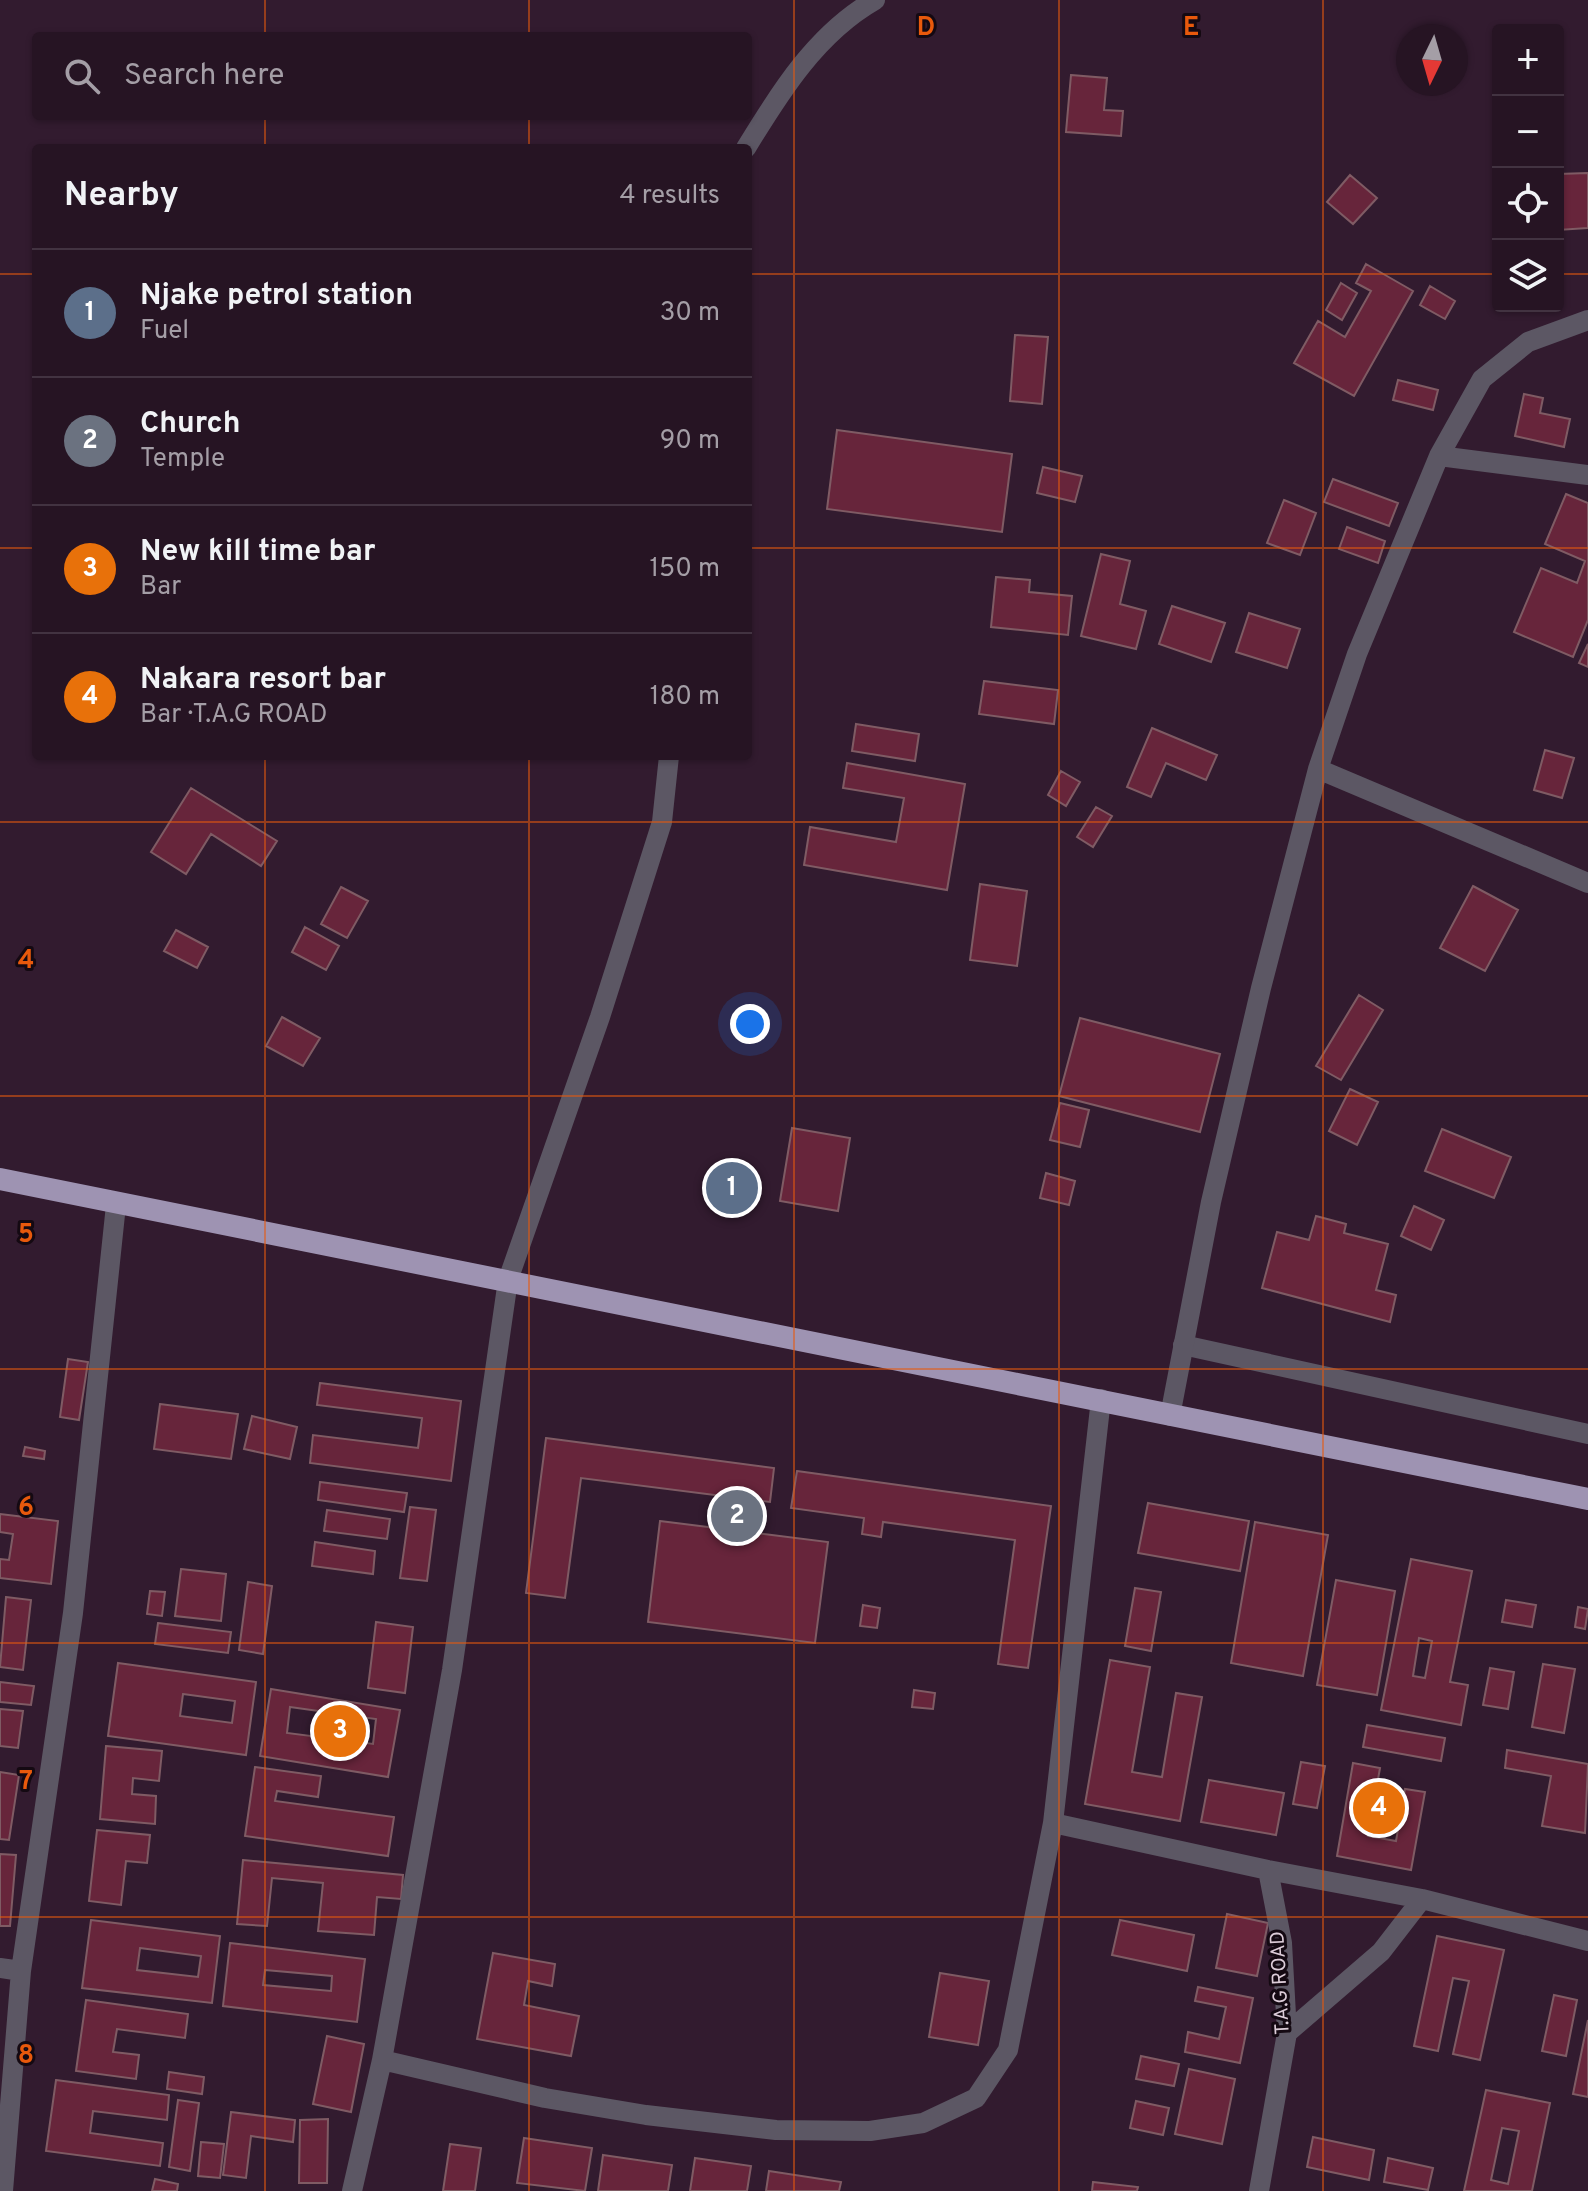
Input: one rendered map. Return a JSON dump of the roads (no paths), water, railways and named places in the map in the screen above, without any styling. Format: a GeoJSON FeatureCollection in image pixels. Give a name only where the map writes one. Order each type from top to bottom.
{"type":"FeatureCollection","features":[{"type":"Feature","properties":{"kind":"highway"},"geometry":{"type":"LineString","coordinates":[[0,1179],[116,1205],[508,1280],[1588,1499]]}},
{"type":"Feature","properties":{"kind":"street"},"geometry":{"type":"LineString","coordinates":[[748,144],[785,82],[853,13],[875,0]]}},
{"type":"Feature","properties":{"kind":"street"},"geometry":{"type":"LineString","coordinates":[[1170,1416],[1211,1202],[1318,769],[1357,654],[1439,456],[1482,379],[1528,342],[1588,320]]}},
{"type":"Feature","properties":{"kind":"street"},"geometry":{"type":"LineString","coordinates":[[1439,456],[1588,475]]}},
{"type":"Feature","properties":{"kind":"street"},"geometry":{"type":"LineString","coordinates":[[352,2191],[382,2060],[452,1670],[508,1280],[600,1017],[662,822],[669,760]]}},
{"type":"Feature","properties":{"kind":"street"},"geometry":{"type":"LineString","coordinates":[[1318,769],[1588,883]]}},
{"type":"Feature","properties":{"kind":"street"},"geometry":{"type":"LineString","coordinates":[[3,2191],[21,1971],[73,1613],[116,1205]]}},
{"type":"Feature","properties":{"kind":"street"},"geometry":{"type":"LineString","coordinates":[[1183,1345],[1588,1434]]}},
{"type":"Feature","properties":{"kind":"street"},"geometry":{"type":"LineString","coordinates":[[382,2060],[545,2098],[646,2115],[776,2130],[870,2131],[923,2123],[976,2098],[1008,2050],[1053,1823],[1101,1399]]}},
{"type":"Feature","properties":{"kind":"street"},"geometry":{"type":"LineString","coordinates":[[1053,1823],[1268,1870],[1422,1899],[1588,1941]]}},
{"type":"Feature","properties":{"kind":"street","name":"T.A.G ROAD"},"geometry":{"type":"LineString","coordinates":[[1259,2191],[1287,2033],[1282,1943],[1268,1870]]}},
{"type":"Feature","properties":{"kind":"street"},"geometry":{"type":"LineString","coordinates":[[1287,2033],[1381,1952],[1422,1899]]}},
{"type":"Feature","properties":{"kind":"street"},"geometry":{"type":"LineString","coordinates":[[0,1968],[21,1971]]}},
{"type":"Feature","properties":{"kind":"place","name":"Njake petrol station"},"geometry":{"type":"Point","coordinates":[732,1188]}},
{"type":"Feature","properties":{"kind":"place","name":"Church"},"geometry":{"type":"Point","coordinates":[737,1516]}},
{"type":"Feature","properties":{"kind":"place","name":"New kill time bar"},"geometry":{"type":"Point","coordinates":[340,1731]}},
{"type":"Feature","properties":{"kind":"place","name":"Nakara resort bar"},"geometry":{"type":"Point","coordinates":[1379,1808]}}]}
